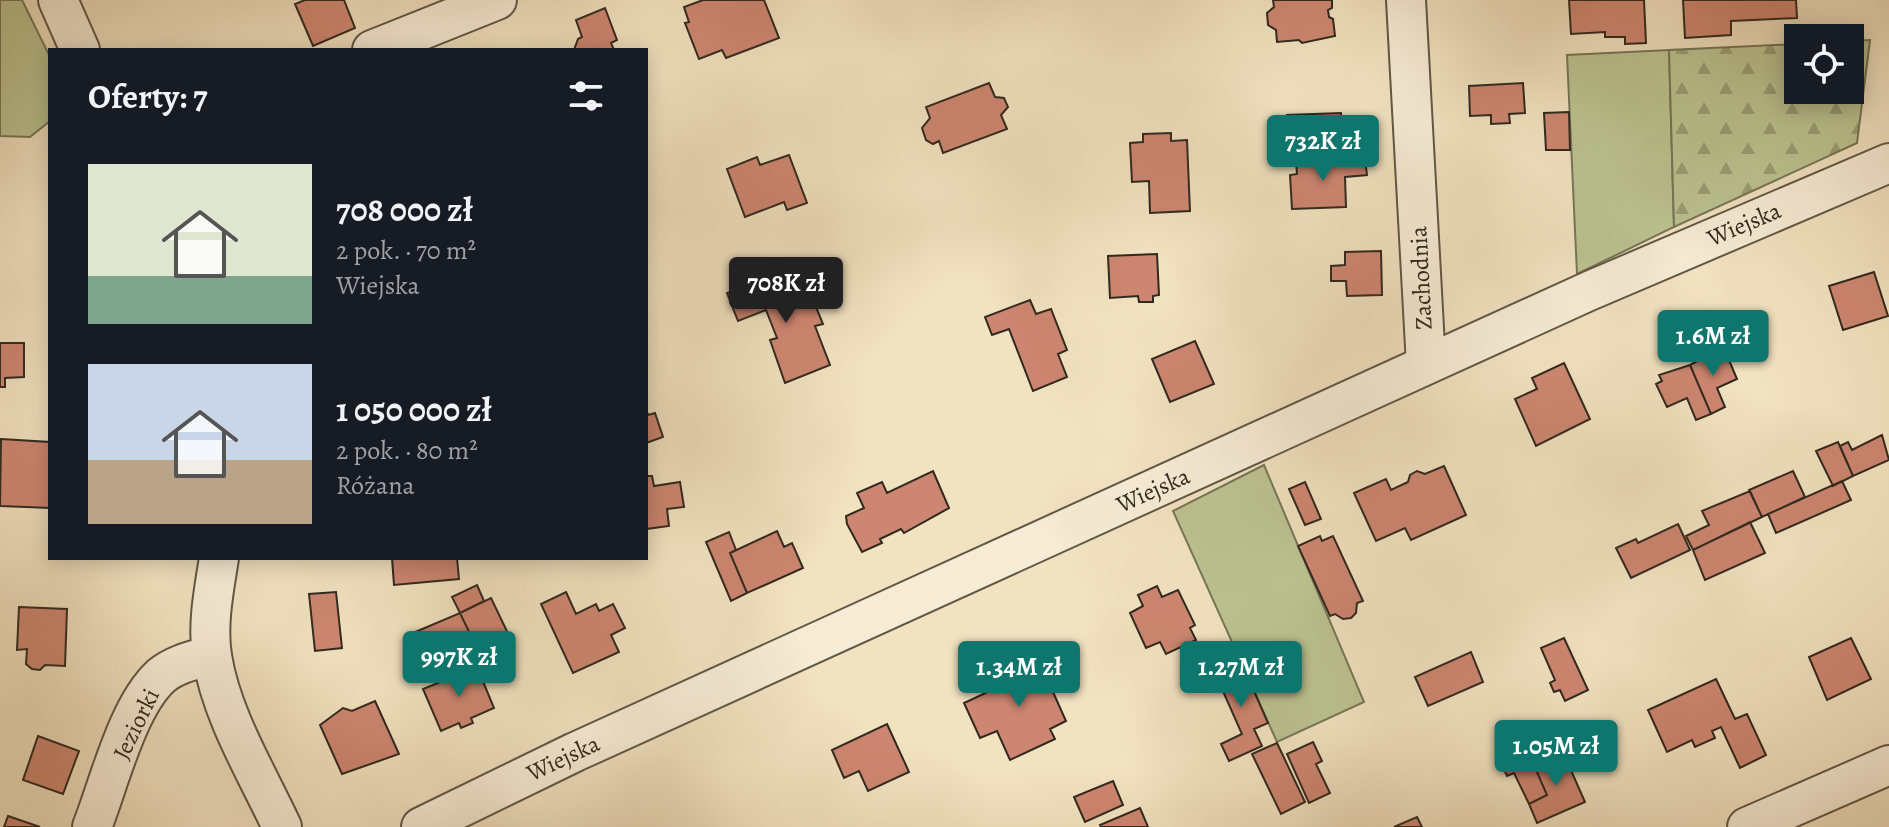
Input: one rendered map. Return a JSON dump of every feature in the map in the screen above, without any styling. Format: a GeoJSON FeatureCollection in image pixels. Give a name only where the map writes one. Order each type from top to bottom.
{"type":"FeatureCollection","features":[{"type":"Feature","properties":{"kind":"street"},"geometry":{"type":"LineString","coordinates":[[58,0],[79,48]]}},
{"type":"Feature","properties":{"kind":"street"},"geometry":{"type":"LineString","coordinates":[[377,48],[497,0]]}},
{"type":"Feature","properties":{"kind":"street","name":"Zachodnia"},"geometry":{"type":"LineString","coordinates":[[1406,0],[1426,365]]}},
{"type":"Feature","properties":{"kind":"street","name":"Wiejska"},"geometry":{"type":"LineString","coordinates":[[421,827],[575,752],[1426,365],[1889,163]]}},
{"type":"Feature","properties":{"kind":"street"},"geometry":{"type":"LineString","coordinates":[[219,560],[211,607],[212,655],[222,693],[282,827]]}},
{"type":"Feature","properties":{"kind":"street","name":"Jeziorki"},"geometry":{"type":"LineString","coordinates":[[92,827],[135,715],[148,693],[162,675],[186,662],[212,655]]}},
{"type":"Feature","properties":{"kind":"street"},"geometry":{"type":"LineString","coordinates":[[1747,827],[1889,765]]}},
{"type":"Feature","properties":{"kind":"green space"},"geometry":{"type":"Polygon","coordinates":[[[0,0],[22,0],[48,53],[48,123],[30,137],[0,136],[0,0]]]}},
{"type":"Feature","properties":{"kind":"green space"},"geometry":{"type":"Polygon","coordinates":[[[1864,40],[1870,40],[1864,88],[1864,40]]]}},
{"type":"Feature","properties":{"kind":"green space"},"geometry":{"type":"Polygon","coordinates":[[[1784,45],[1784,104],[1862,104],[1857,143],[1674,227],[1669,50],[1784,45]]]}},
{"type":"Feature","properties":{"kind":"green space"},"geometry":{"type":"Polygon","coordinates":[[[1669,50],[1674,227],[1577,274],[1567,55],[1669,50]]]}},
{"type":"Feature","properties":{"kind":"green space"},"geometry":{"type":"Polygon","coordinates":[[[1264,465],[1364,702],[1277,742],[1173,511],[1264,465]]]}},
{"type":"Feature","properties":{"kind":"building"},"geometry":{"type":"Polygon","coordinates":[[[305,0],[344,0],[355,28],[313,46],[295,4],[305,0]]]}},
{"type":"Feature","properties":{"kind":"building"},"geometry":{"type":"Polygon","coordinates":[[[703,0],[764,0],[779,38],[726,58],[722,50],[699,59],[685,23],[689,22],[684,7],[703,0]]]}},
{"type":"Feature","properties":{"kind":"building"},"geometry":{"type":"Polygon","coordinates":[[[1273,0],[1332,0],[1332,8],[1328,10],[1329,17],[1333,19],[1335,36],[1302,43],[1299,40],[1277,42],[1276,30],[1268,25],[1267,13],[1274,7],[1273,0]]]}},
{"type":"Feature","properties":{"kind":"building"},"geometry":{"type":"Polygon","coordinates":[[[1569,0],[1644,0],[1646,43],[1625,44],[1625,37],[1605,37],[1605,32],[1571,34],[1569,0]]]}},
{"type":"Feature","properties":{"kind":"building"},"geometry":{"type":"Polygon","coordinates":[[[1683,0],[1796,0],[1797,18],[1731,21],[1731,35],[1685,38],[1683,0]]]}},
{"type":"Feature","properties":{"kind":"building"},"geometry":{"type":"Polygon","coordinates":[[[605,8],[617,40],[611,43],[613,48],[575,48],[582,37],[576,20],[605,8]]]}},
{"type":"Feature","properties":{"kind":"building"},"geometry":{"type":"Polygon","coordinates":[[[989,83],[995,97],[1004,98],[1008,107],[1001,115],[1007,129],[943,153],[939,141],[933,144],[926,140],[922,128],[930,118],[926,107],[989,83]]]}},
{"type":"Feature","properties":{"kind":"building"},"geometry":{"type":"Polygon","coordinates":[[[1523,83],[1525,113],[1509,114],[1510,123],[1491,124],[1491,115],[1470,116],[1469,86],[1523,83]]]}},
{"type":"Feature","properties":{"kind":"building"},"geometry":{"type":"Polygon","coordinates":[[[1569,112],[1570,150],[1546,150],[1544,113],[1569,112]]]}},
{"type":"Feature","properties":{"kind":"building"},"geometry":{"type":"Polygon","coordinates":[[[1341,113],[1343,143],[1365,142],[1365,159],[1296,162],[1295,149],[1289,149],[1287,115],[1341,113]]]}},
{"type":"Feature","properties":{"kind":"building"},"geometry":{"type":"Polygon","coordinates":[[[1171,133],[1171,141],[1187,140],[1190,211],[1150,213],[1149,181],[1132,182],[1130,143],[1143,142],[1143,134],[1171,133]]]}},
{"type":"Feature","properties":{"kind":"building"},"geometry":{"type":"Polygon","coordinates":[[[789,155],[807,203],[787,210],[784,202],[745,217],[727,169],[757,157],[760,165],[789,155]]]}},
{"type":"Feature","properties":{"kind":"building"},"geometry":{"type":"Polygon","coordinates":[[[1365,159],[1367,175],[1345,177],[1346,207],[1292,209],[1290,175],[1297,174],[1296,162],[1365,159]]]}},
{"type":"Feature","properties":{"kind":"building"},"geometry":{"type":"Polygon","coordinates":[[[1381,251],[1382,295],[1347,296],[1346,281],[1331,281],[1331,266],[1345,265],[1345,252],[1381,251]]]}},
{"type":"Feature","properties":{"kind":"building"},"geometry":{"type":"Polygon","coordinates":[[[1157,254],[1159,295],[1153,296],[1153,302],[1139,302],[1138,296],[1110,298],[1108,256],[1157,254]]]}},
{"type":"Feature","properties":{"kind":"building"},"geometry":{"type":"Polygon","coordinates":[[[1874,272],[1888,316],[1843,330],[1829,286],[1874,272]]]}},
{"type":"Feature","properties":{"kind":"building"},"geometry":{"type":"Polygon","coordinates":[[[771,277],[778,296],[807,285],[823,324],[815,326],[830,365],[785,383],[770,340],[777,338],[766,310],[738,321],[727,293],[771,277]]]}},
{"type":"Feature","properties":{"kind":"building"},"geometry":{"type":"Polygon","coordinates":[[[1030,300],[1036,314],[1051,309],[1067,350],[1058,354],[1067,377],[1033,391],[1009,329],[992,335],[985,317],[1030,300]]]}},
{"type":"Feature","properties":{"kind":"building"},"geometry":{"type":"Polygon","coordinates":[[[1195,341],[1214,384],[1170,402],[1152,359],[1195,341]]]}},
{"type":"Feature","properties":{"kind":"building"},"geometry":{"type":"Polygon","coordinates":[[[0,343],[24,343],[24,377],[5,378],[5,387],[0,387],[0,343]]]}},
{"type":"Feature","properties":{"kind":"building"},"geometry":{"type":"Polygon","coordinates":[[[1719,349],[1721,355],[1726,353],[1737,379],[1717,388],[1725,407],[1711,414],[1690,365],[1719,349]]]}},
{"type":"Feature","properties":{"kind":"building"},"geometry":{"type":"Polygon","coordinates":[[[1564,363],[1590,419],[1536,446],[1515,399],[1537,389],[1532,378],[1564,363]]]}},
{"type":"Feature","properties":{"kind":"building"},"geometry":{"type":"Polygon","coordinates":[[[1690,365],[1711,414],[1696,420],[1687,398],[1667,407],[1656,384],[1662,381],[1659,375],[1690,365]]]}},
{"type":"Feature","properties":{"kind":"building"},"geometry":{"type":"Polygon","coordinates":[[[655,413],[663,437],[648,442],[648,415],[655,413]]]}},
{"type":"Feature","properties":{"kind":"building"},"geometry":{"type":"Polygon","coordinates":[[[1882,435],[1889,460],[1853,476],[1840,446],[1848,442],[1852,450],[1882,435]]]}},
{"type":"Feature","properties":{"kind":"building"},"geometry":{"type":"Polygon","coordinates":[[[1,439],[48,442],[48,508],[0,506],[1,439]]]}},
{"type":"Feature","properties":{"kind":"building"},"geometry":{"type":"Polygon","coordinates":[[[1838,442],[1853,476],[1833,486],[1816,451],[1838,442]]]}},
{"type":"Feature","properties":{"kind":"building"},"geometry":{"type":"Polygon","coordinates":[[[1444,466],[1466,515],[1411,540],[1405,528],[1376,541],[1354,493],[1386,479],[1391,490],[1408,482],[1410,475],[1417,471],[1425,474],[1444,466]]]}},
{"type":"Feature","properties":{"kind":"building"},"geometry":{"type":"Polygon","coordinates":[[[933,471],[949,508],[904,533],[901,529],[880,539],[882,543],[862,552],[846,516],[864,508],[857,493],[882,482],[887,493],[933,471]]]}},
{"type":"Feature","properties":{"kind":"building"},"geometry":{"type":"Polygon","coordinates":[[[1793,471],[1805,497],[1762,517],[1749,490],[1793,471]]]}},
{"type":"Feature","properties":{"kind":"building"},"geometry":{"type":"Polygon","coordinates":[[[648,476],[652,476],[654,486],[680,482],[684,507],[667,509],[669,526],[648,529],[648,476]]]}},
{"type":"Feature","properties":{"kind":"building"},"geometry":{"type":"Polygon","coordinates":[[[1842,481],[1851,500],[1776,533],[1768,514],[1842,481]]]}},
{"type":"Feature","properties":{"kind":"building"},"geometry":{"type":"Polygon","coordinates":[[[1305,482],[1321,519],[1305,525],[1289,489],[1305,482]]]}},
{"type":"Feature","properties":{"kind":"building"},"geometry":{"type":"Polygon","coordinates":[[[1750,491],[1762,517],[1693,550],[1686,536],[1709,525],[1702,511],[1750,491]]]}},
{"type":"Feature","properties":{"kind":"building"},"geometry":{"type":"Polygon","coordinates":[[[1750,522],[1765,553],[1705,580],[1693,550],[1750,522]]]}},
{"type":"Feature","properties":{"kind":"building"},"geometry":{"type":"Polygon","coordinates":[[[1678,524],[1690,550],[1631,578],[1616,548],[1636,539],[1638,543],[1678,524]]]}},
{"type":"Feature","properties":{"kind":"building"},"geometry":{"type":"Polygon","coordinates":[[[777,531],[784,547],[792,543],[803,568],[747,593],[730,553],[777,531]]]}},
{"type":"Feature","properties":{"kind":"building"},"geometry":{"type":"Polygon","coordinates":[[[729,532],[736,550],[730,553],[747,593],[731,601],[706,542],[729,532]]]}},
{"type":"Feature","properties":{"kind":"building"},"geometry":{"type":"Polygon","coordinates":[[[1320,536],[1322,541],[1333,536],[1363,601],[1357,603],[1356,613],[1351,618],[1343,619],[1335,614],[1330,616],[1298,546],[1320,536]]]}},
{"type":"Feature","properties":{"kind":"building"},"geometry":{"type":"Polygon","coordinates":[[[392,560],[457,560],[459,579],[394,585],[392,560]]]}},
{"type":"Feature","properties":{"kind":"building"},"geometry":{"type":"Polygon","coordinates":[[[477,585],[484,601],[460,613],[452,597],[477,585]]]}},
{"type":"Feature","properties":{"kind":"building"},"geometry":{"type":"Polygon","coordinates":[[[1157,586],[1162,597],[1178,590],[1195,625],[1190,628],[1196,640],[1166,654],[1160,642],[1146,648],[1130,613],[1143,606],[1138,595],[1157,586]]]}},
{"type":"Feature","properties":{"kind":"building"},"geometry":{"type":"Polygon","coordinates":[[[336,592],[342,648],[315,651],[309,594],[336,592]]]}},
{"type":"Feature","properties":{"kind":"building"},"geometry":{"type":"Polygon","coordinates":[[[566,592],[576,614],[596,604],[599,611],[613,604],[625,628],[611,635],[619,652],[573,673],[541,604],[566,592]]]}},
{"type":"Feature","properties":{"kind":"building"},"geometry":{"type":"Polygon","coordinates":[[[491,598],[514,646],[483,661],[460,613],[491,598]]]}},
{"type":"Feature","properties":{"kind":"building"},"geometry":{"type":"Polygon","coordinates":[[[19,607],[67,609],[65,666],[45,665],[40,670],[26,664],[27,649],[17,650],[19,607]]]}},
{"type":"Feature","properties":{"kind":"building"},"geometry":{"type":"Polygon","coordinates":[[[460,613],[472,638],[420,661],[408,635],[460,613]]]}},
{"type":"Feature","properties":{"kind":"building"},"geometry":{"type":"Polygon","coordinates":[[[1564,638],[1588,690],[1565,701],[1560,690],[1554,692],[1550,683],[1555,680],[1541,648],[1564,638]]]}},
{"type":"Feature","properties":{"kind":"building"},"geometry":{"type":"Polygon","coordinates":[[[1851,638],[1871,679],[1827,700],[1809,657],[1851,638]]]}},
{"type":"Feature","properties":{"kind":"building"},"geometry":{"type":"Polygon","coordinates":[[[1471,652],[1483,682],[1428,706],[1415,677],[1471,652]]]}},
{"type":"Feature","properties":{"kind":"building"},"geometry":{"type":"Polygon","coordinates":[[[1036,654],[1066,721],[1050,729],[1055,739],[1010,760],[997,731],[980,738],[964,703],[1007,683],[1001,670],[1036,654]]]}},
{"type":"Feature","properties":{"kind":"building"},"geometry":{"type":"Polygon","coordinates":[[[1240,659],[1268,723],[1254,729],[1262,746],[1229,761],[1221,744],[1242,734],[1214,671],[1240,659]]]}},
{"type":"Feature","properties":{"kind":"building"},"geometry":{"type":"Polygon","coordinates":[[[477,667],[494,708],[471,718],[473,723],[461,728],[459,723],[441,731],[423,689],[477,667]]]}},
{"type":"Feature","properties":{"kind":"building"},"geometry":{"type":"Polygon","coordinates":[[[1716,679],[1735,719],[1747,714],[1766,755],[1740,768],[1721,727],[1712,731],[1715,738],[1695,747],[1692,740],[1667,752],[1648,710],[1716,679]]]}},
{"type":"Feature","properties":{"kind":"building"},"geometry":{"type":"Polygon","coordinates":[[[375,701],[399,754],[342,774],[320,725],[343,708],[352,711],[375,701]]]}},
{"type":"Feature","properties":{"kind":"building"},"geometry":{"type":"Polygon","coordinates":[[[887,724],[909,772],[868,791],[859,771],[844,778],[832,750],[887,724]]]}},
{"type":"Feature","properties":{"kind":"building"},"geometry":{"type":"Polygon","coordinates":[[[1553,728],[1562,750],[1533,763],[1547,795],[1529,804],[1514,773],[1507,776],[1497,754],[1553,728]]]}},
{"type":"Feature","properties":{"kind":"building"},"geometry":{"type":"Polygon","coordinates":[[[38,736],[79,751],[63,794],[23,780],[38,736]]]}},
{"type":"Feature","properties":{"kind":"building"},"geometry":{"type":"Polygon","coordinates":[[[1313,742],[1322,761],[1316,764],[1330,793],[1309,803],[1287,754],[1313,742]]]}},
{"type":"Feature","properties":{"kind":"building"},"geometry":{"type":"Polygon","coordinates":[[[1277,743],[1305,802],[1281,814],[1252,754],[1277,743]]]}},
{"type":"Feature","properties":{"kind":"building"},"geometry":{"type":"Polygon","coordinates":[[[1562,750],[1585,802],[1537,823],[1529,804],[1547,795],[1533,763],[1562,750]]]}},
{"type":"Feature","properties":{"kind":"building"},"geometry":{"type":"Polygon","coordinates":[[[1113,781],[1123,805],[1085,822],[1074,797],[1113,781]]]}},
{"type":"Feature","properties":{"kind":"building"},"geometry":{"type":"Polygon","coordinates":[[[1140,808],[1148,827],[1100,825],[1140,808]]]}},
{"type":"Feature","properties":{"kind":"building"},"geometry":{"type":"Polygon","coordinates":[[[8,816],[40,827],[4,827],[8,816]]]}},
{"type":"Feature","properties":{"kind":"building"},"geometry":{"type":"Polygon","coordinates":[[[1417,817],[1422,827],[1394,827],[1417,817]]]}}]}
